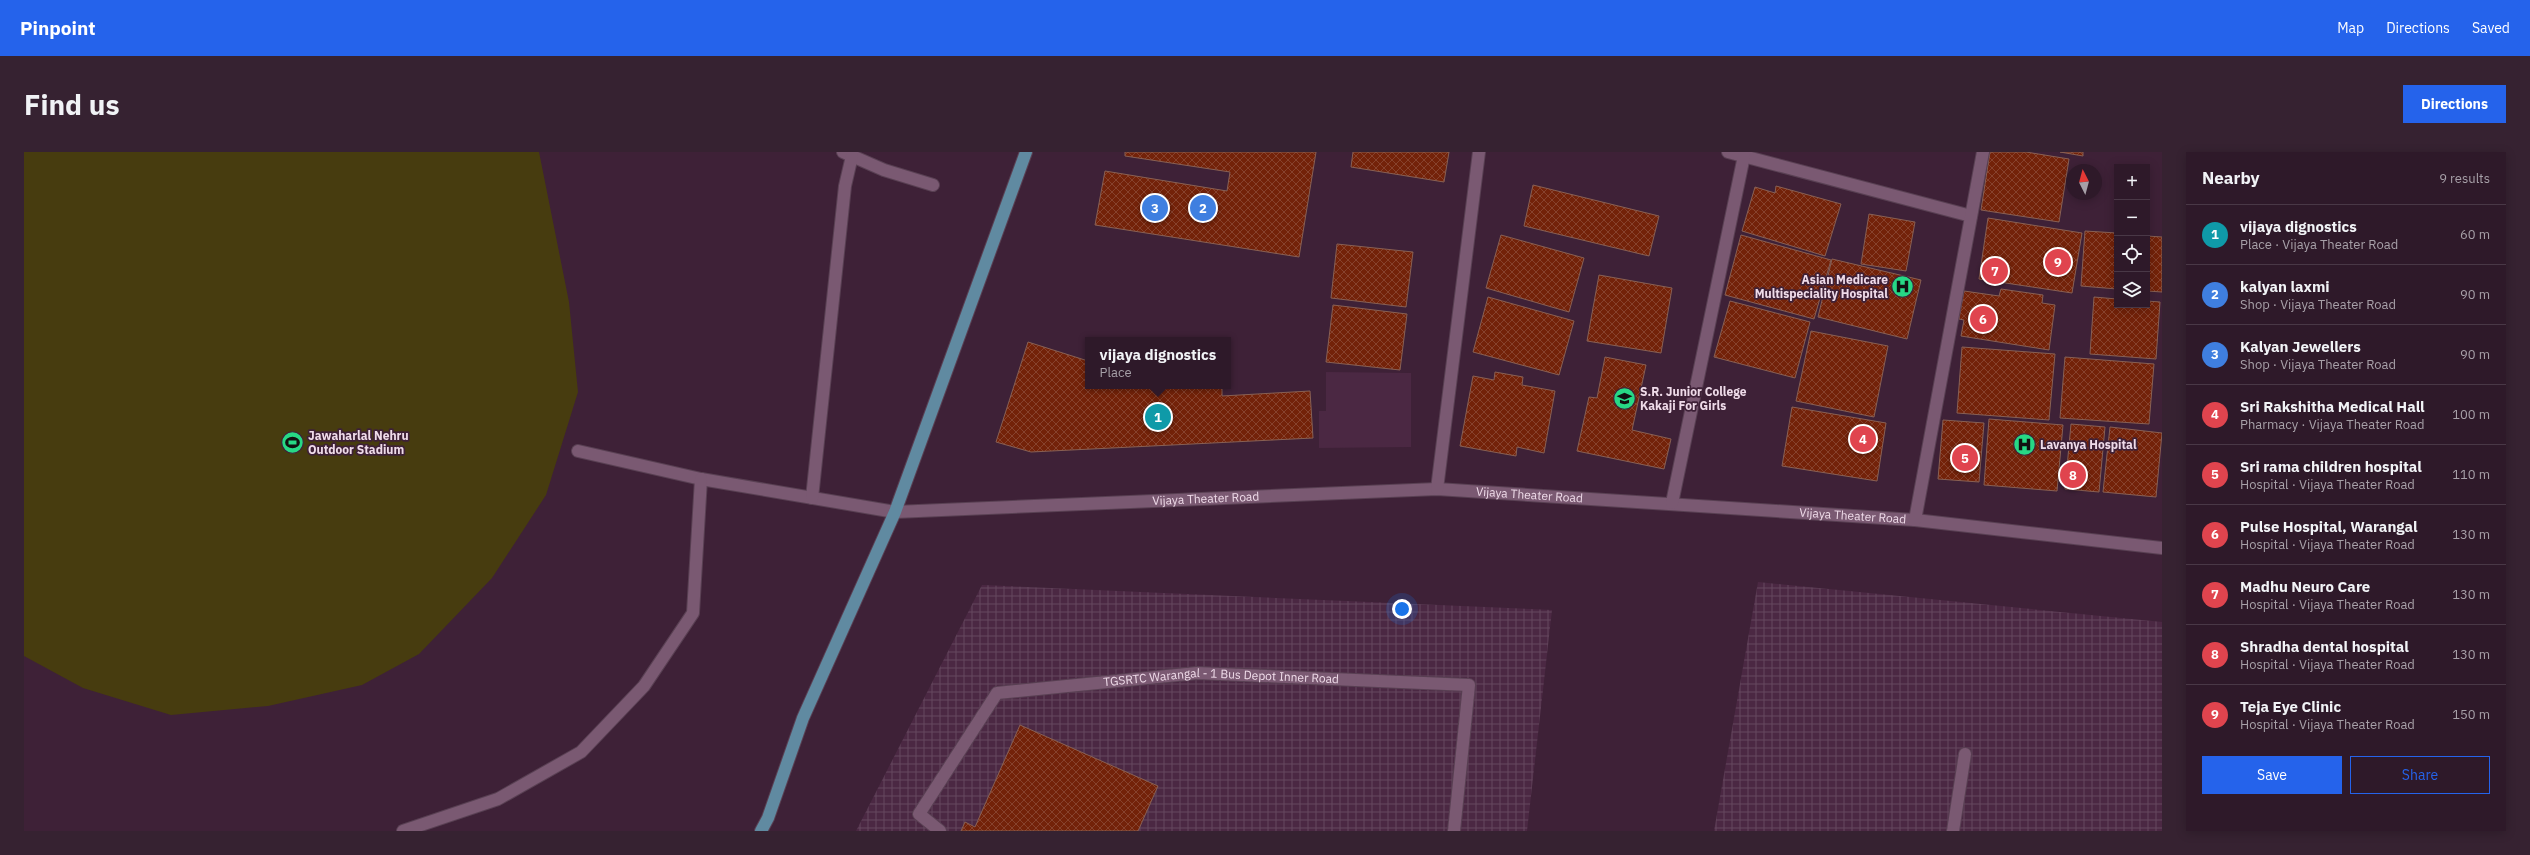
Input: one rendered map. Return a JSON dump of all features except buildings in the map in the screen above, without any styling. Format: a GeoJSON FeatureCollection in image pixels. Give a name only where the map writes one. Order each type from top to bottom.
{"type":"FeatureCollection","features":[{"type":"Feature","properties":{"kind":"main road"},"geometry":{"type":"LineString","coordinates":[[761,831],[768,818],[803,718],[895,512],[1026,152]]}},
{"type":"Feature","properties":{"kind":"main road"},"geometry":{"type":"LineString","coordinates":[[767,831],[768,818]]}},
{"type":"Feature","properties":{"kind":"street"},"geometry":{"type":"LineString","coordinates":[[1438,489],[1480,152]]}},
{"type":"Feature","properties":{"kind":"street"},"geometry":{"type":"LineString","coordinates":[[1728,152],[1971,216]]}},
{"type":"Feature","properties":{"kind":"street"},"geometry":{"type":"LineString","coordinates":[[1915,520],[1983,152]]}},
{"type":"Feature","properties":{"kind":"street"},"geometry":{"type":"LineString","coordinates":[[812,498],[848,154],[884,170],[933,185]]}},
{"type":"Feature","properties":{"kind":"street"},"geometry":{"type":"LineString","coordinates":[[1672,503],[1744,156]]}},
{"type":"Feature","properties":{"kind":"street","name":"Vijaya Theater Road"},"geometry":{"type":"LineString","coordinates":[[578,451],[700,478],[895,512],[1438,489],[1672,503],[1915,520],[2162,548]]}},
{"type":"Feature","properties":{"kind":"street"},"geometry":{"type":"LineString","coordinates":[[403,831],[498,799],[581,752],[644,686],[693,612],[700,478]]}},
{"type":"Feature","properties":{"kind":"street","name":"TGSRTC Warangal - 1 Bus Depot Inner Road"},"geometry":{"type":"LineString","coordinates":[[940,831],[919,814],[997,693],[1196,673],[1469,685],[1454,831]]}},
{"type":"Feature","properties":{"kind":"street"},"geometry":{"type":"LineString","coordinates":[[1953,831],[1965,754]]}},
{"type":"Feature","properties":{"kind":"shaded area","name":"Jawaharlal Nehru Outdoor Stadium"},"geometry":{"type":"Polygon","coordinates":[[[24,152],[539,152],[569,302],[578,392],[546,495],[492,578],[419,654],[362,685],[268,706],[171,715],[83,688],[24,656],[24,152]]]}},
{"type":"Feature","properties":{"kind":"shaded area"},"geometry":{"type":"Polygon","coordinates":[[[1326,372],[1411,373],[1411,447],[1319,448],[1319,411],[1326,411],[1326,372]]]}},
{"type":"Feature","properties":{"kind":"shaded area"},"geometry":{"type":"Polygon","coordinates":[[[1758,582],[2162,622],[2162,831],[1714,831],[1758,582]]]}},
{"type":"Feature","properties":{"kind":"shaded area"},"geometry":{"type":"Polygon","coordinates":[[[982,585],[1552,610],[1527,831],[856,831],[982,585]]]}},
{"type":"Feature","properties":{"kind":"place","name":"Kalyan Jewellers"},"geometry":{"type":"Point","coordinates":[1155,208]}},
{"type":"Feature","properties":{"kind":"place","name":"kalyan laxmi"},"geometry":{"type":"Point","coordinates":[1203,208]}},
{"type":"Feature","properties":{"kind":"place","name":"Teja Eye Clinic"},"geometry":{"type":"Point","coordinates":[2058,262]}},
{"type":"Feature","properties":{"kind":"place","name":"Madhu Neuro Care"},"geometry":{"type":"Point","coordinates":[1995,271]}},
{"type":"Feature","properties":{"kind":"place","name":"Asian Medicare Multispeciality Hospital"},"geometry":{"type":"Point","coordinates":[1903,287]}},
{"type":"Feature","properties":{"kind":"place","name":"Pulse Hospital, Warangal"},"geometry":{"type":"Point","coordinates":[1983,319]}},
{"type":"Feature","properties":{"kind":"place","name":"S.R. Junior College Kakaji For Girls"},"geometry":{"type":"Point","coordinates":[1624,399]}},
{"type":"Feature","properties":{"kind":"place","name":"vijaya dignostics"},"geometry":{"type":"Point","coordinates":[1158,417]}},
{"type":"Feature","properties":{"kind":"place","name":"Sri Rakshitha Medical Hall"},"geometry":{"type":"Point","coordinates":[1863,439]}},
{"type":"Feature","properties":{"kind":"place","name":"Jawaharlal Nehru Outdoor Stadium"},"geometry":{"type":"Point","coordinates":[293,443]}},
{"type":"Feature","properties":{"kind":"place","name":"Lavanya Hospital"},"geometry":{"type":"Point","coordinates":[2024,445]}},
{"type":"Feature","properties":{"kind":"place","name":"Sri rama children hospital"},"geometry":{"type":"Point","coordinates":[1965,458]}},
{"type":"Feature","properties":{"kind":"place","name":"Shradha dental hospital"},"geometry":{"type":"Point","coordinates":[2073,475]}}]}
